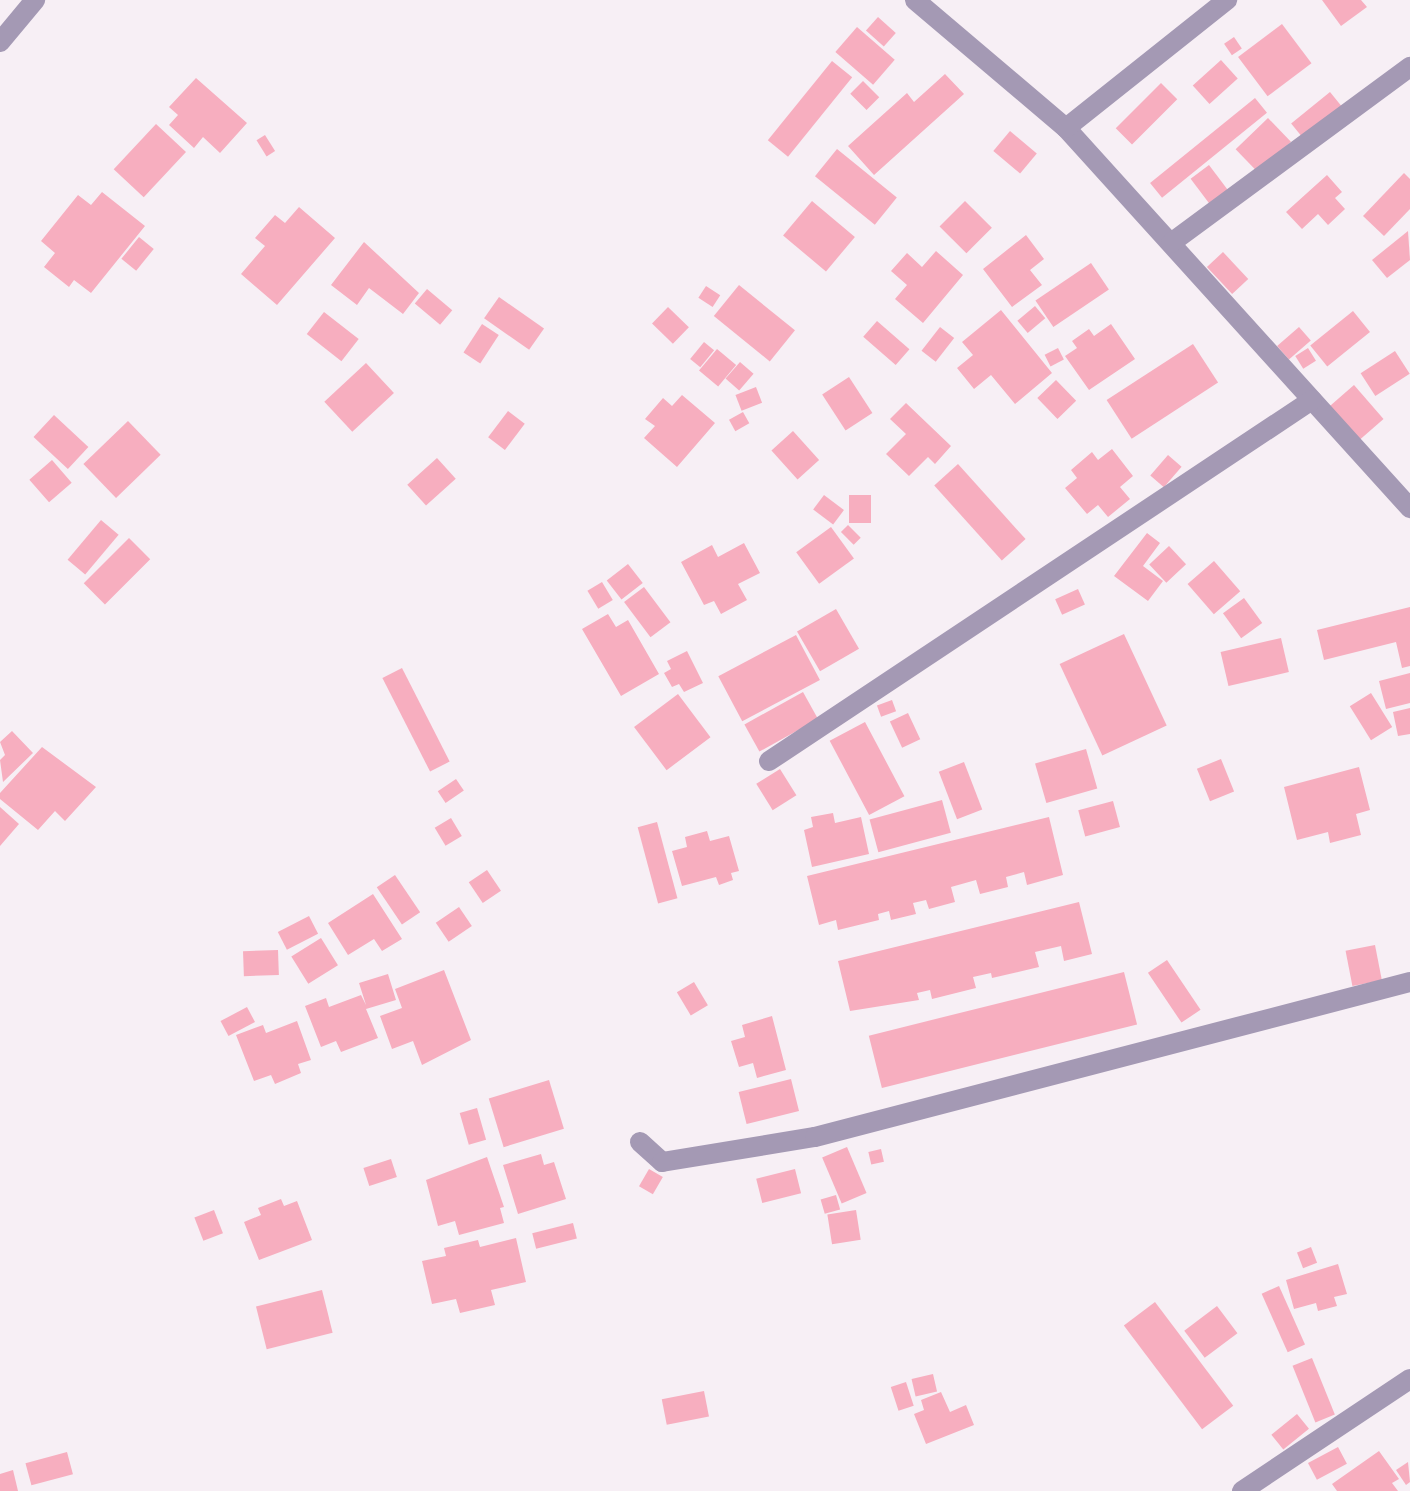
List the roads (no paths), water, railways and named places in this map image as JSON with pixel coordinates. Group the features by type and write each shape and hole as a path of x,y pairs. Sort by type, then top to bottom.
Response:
{"street":[{"path":"0,42 35,0"},
{"path":"915,0 1066,128 1410,508"},
{"path":"1066,128 1227,0"},
{"path":"1171,243 1410,67"},
{"path":"769,761 1312,400"},
{"path":"640,1142 662,1162 815,1137 1410,982"},
{"path":"1242,1491 1410,1379"}]}
